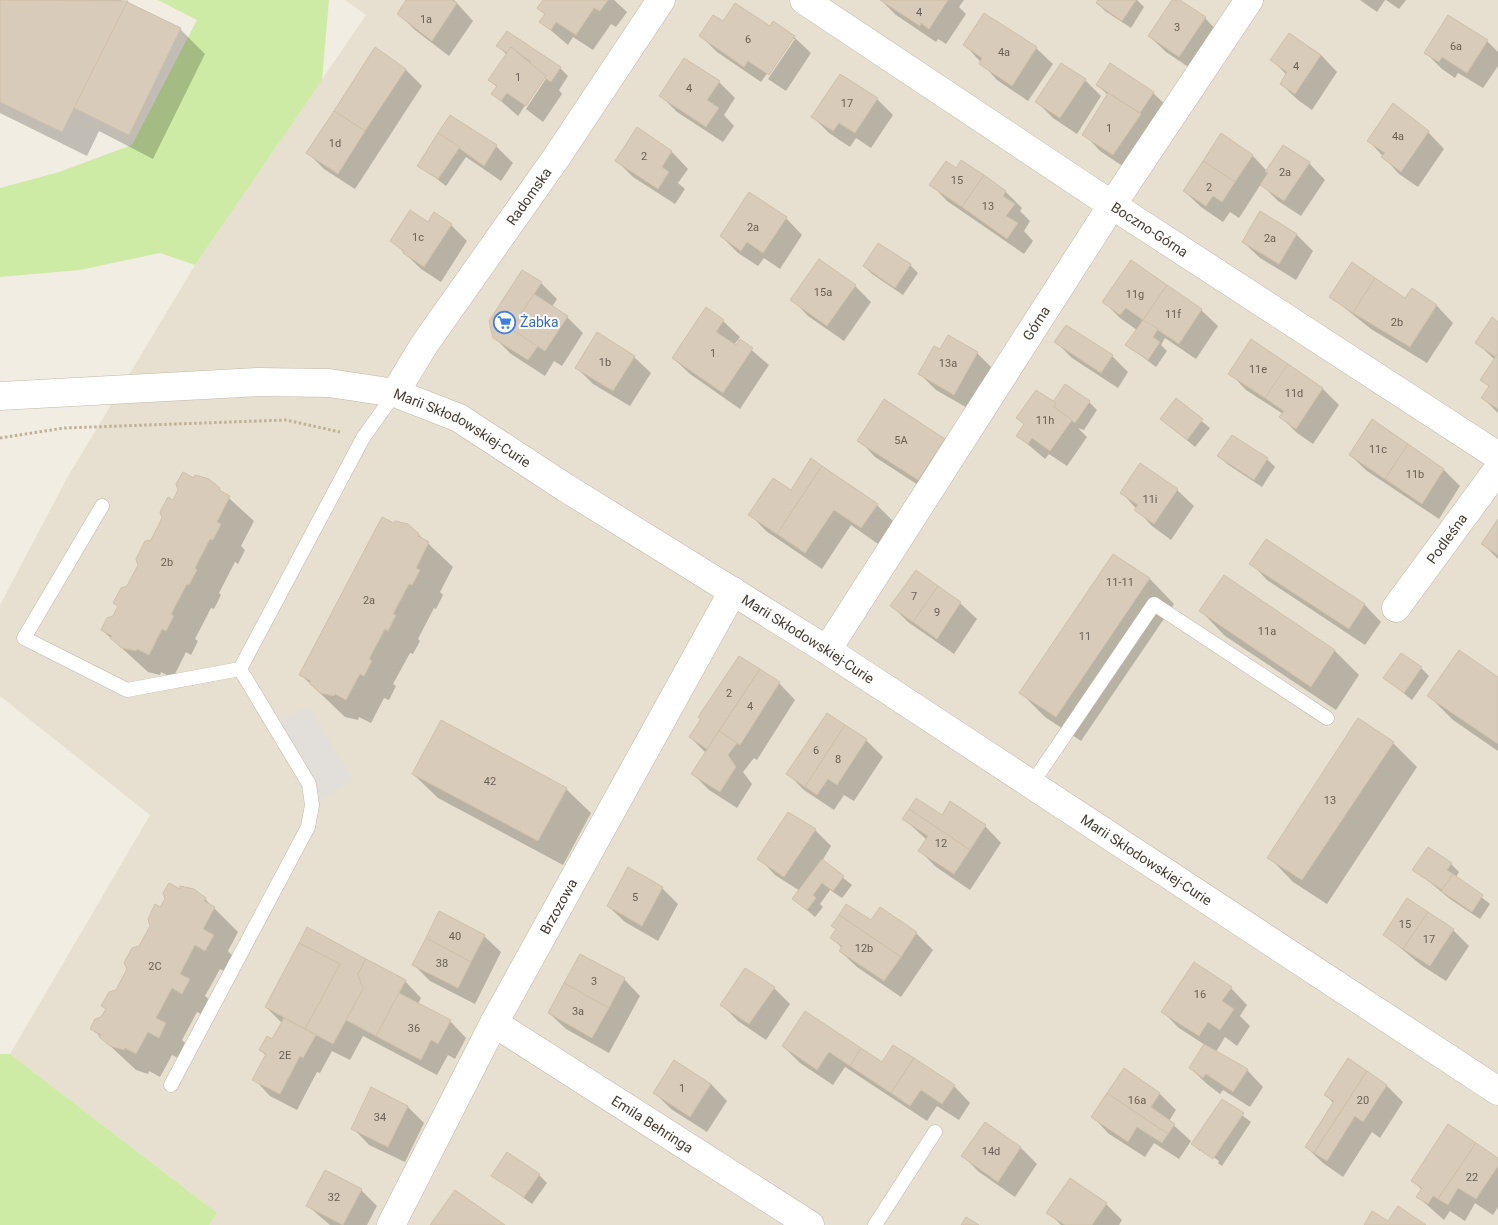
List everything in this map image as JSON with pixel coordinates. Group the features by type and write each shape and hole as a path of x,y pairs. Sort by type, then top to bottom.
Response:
{"street":[{"name":"Radomska","path":"395,393 424,345 556,158 661,0"},
{"name":"Boczno-Górna","path":"804,0 1112,205 1498,456"},
{"name":"Górna","path":"827,650 1112,205 1249,0"},
{"name":"Marii Skłodowskiej-Curie","path":"0,396 258,382 329,383 395,393 459,418 566,488 827,650 1498,1091"},
{"name":"Marii Skłodowskiej-Curie","path":"0,411 52,394"},
{"name":"Podleśna","path":"1396,608 1498,469"},
{"name":"Brzozowa","path":"391,1225 494,1022 733,591"},
{"name":"Emila Behringa","path":"494,1022 810,1225"}],"lane":[{"path":"240,669 363,438 395,393"},
{"path":"102,506 24,638 128,690 240,669"},
{"path":"1031,785 1154,604 1327,718"},
{"path":"171,1085 308,826 312,805 309,784 240,669"},
{"path":"875,1225 935,1132"}],"path":[{"path":"0,438 64,428 286,420 363,438"}],"shaded area":[{"path":"345,0 1498,0 1498,1225 209,1225 217,1213 10,1054 150,815 0,696 0,605 67,478 195,265 366,15"},
{"path":"308,706 353,780 312,805 275,725"}],"green space":[{"path":"158,0 329,0 322,80 195,265 160,253 80,270 0,277 0,188 59,172 132,145 197,20"},
{"path":"0,1054 10,1054 217,1213 209,1225 0,1225"}],"building":[{"path":"0,0 128,1 62,132 0,102"},
{"path":"406,0 452,0 457,3 432,41 397,14"},
{"path":"543,0 608,0 600,11 594,8 576,35 556,22 551,30 539,22 545,14 537,8"},
{"path":"880,0 948,0 929,29 921,23 920,26"},
{"path":"1098,0 1136,0 1122,21 1096,3"},
{"path":"1172,0 1180,0 1206,17 1179,57 1148,36"},
{"path":"127,2 181,28 129,135 74,108"},
{"path":"735,3 770,26 773,21 795,36 769,75 748,61 744,67 699,36 713,15 723,21"},
{"path":"984,13 1037,47 1012,86 979,64 982,58 963,45"},
{"path":"1448,15 1488,40 1467,73 1442,57 1439,62 1424,53"},
{"path":"507,31 561,67 551,82 529,64 531,62 511,47 507,53 496,46"},
{"path":"1289,33 1321,55 1295,94 1280,84 1287,72 1270,60"},
{"path":"375,47 406,69 365,131 334,111"},
{"path":"511,47 546,76 526,106 507,93 501,101 491,94 497,86 488,80"},
{"path":"684,58 720,81 707,100 719,108 706,127 659,96"},
{"path":"1061,63 1086,79 1060,118 1035,102"},
{"path":"1110,63 1154,92 1140,113 1096,85"},
{"path":"840,74 878,98 855,133 839,123 833,131 811,117"},
{"path":"1108,93 1141,114 1113,155 1082,135"},
{"path":"1393,103 1429,131 1401,172 1381,157 1385,153 1367,141"},
{"path":"334,111 365,131 338,174 306,153"},
{"path":"450,115 497,145 484,166 438,133"},
{"path":"637,127 672,151 662,167 669,172 658,189 615,161"},
{"path":"438,133 460,147 438,179 417,166"},
{"path":"1221,133 1253,155 1235,182 1203,161"},
{"path":"1283,145 1310,162 1284,201 1260,185 1268,173 1265,172"},
{"path":"961,160 984,175 962,207 929,185 946,161 956,168"},
{"path":"1203,161 1235,182 1222,202 1213,196 1206,206 1183,191"},
{"path":"984,175 1006,191 1003,196 1015,204 1006,216 1018,223 1007,239 962,207"},
{"path":"749,192 787,217 763,253 747,242 741,251 720,236"},
{"path":"410,210 428,222 434,212 452,224 424,267 403,253 404,251 390,241"},
{"path":"1260,211 1297,234 1279,264 1242,242"},
{"path":"878,243 911,264 895,288 863,266"},
{"path":"819,259 856,285 827,326 790,300"},
{"path":"1131,260 1167,285 1143,320 1126,308 1120,315 1102,302"},
{"path":"1352,262 1375,278 1353,313 1329,297"},
{"path":"522,270 542,282 511,329 538,346 528,360 493,338 489,321"},
{"path":"1375,278 1405,298 1412,288 1437,305 1410,347 1353,313"},
{"path":"1167,285 1202,309 1179,344 1143,320"},
{"path":"534,294 568,316 545,351 511,329"},
{"path":"706,307 724,320 716,332 736,345 740,339 753,348 723,393 672,358"},
{"path":"1492,317 1498,322 1498,353 1496,357 1475,343"},
{"path":"1143,320 1158,329 1153,337 1160,342 1148,360 1125,345"},
{"path":"1066,325 1113,355 1101,373 1054,342"},
{"path":"597,332 635,356 613,391 575,368"},
{"path":"948,335 978,352 954,395 918,374 934,346 940,349"},
{"path":"1251,339 1288,364 1265,398 1228,374"},
{"path":"1498,353 1498,409 1481,398 1489,386 1480,380"},
{"path":"1288,364 1323,388 1296,429 1279,417 1284,411 1265,398"},
{"path":"1065,384 1090,401 1075,423 1054,407 1056,403 1053,402"},
{"path":"1036,390 1056,403 1054,407 1072,420 1050,451 1032,438 1028,444 1016,436 1024,424 1016,418"},
{"path":"1176,398 1203,419 1187,440 1160,419"},
{"path":"884,399 945,439 918,480 857,441"},
{"path":"1372,419 1408,444 1385,479 1349,455"},
{"path":"1232,435 1268,458 1254,480 1217,456"},
{"path":"1408,444 1444,469 1422,504 1385,479"},
{"path":"811,458 822,466 777,534 748,515 773,478 791,490"},
{"path":"1140,463 1178,489 1154,524 1134,510 1138,505 1120,493"},
{"path":"822,466 878,504 861,528 834,510 805,553 777,534"},
{"path":"183,472 194,478 195,475 209,479 220,488 219,490 230,496 217,522 221,524 213,540 210,539 195,568 197,570 171,614 174,616 166,631 162,629 149,655 137,649 136,651 122,648 110,638 112,636 101,630 107,618 113,616 118,606 113,603 121,588 127,586 138,565 136,559 145,541 151,540 162,518 160,512 168,497 173,500 178,490 176,484"},
{"path":"382,517 394,523 395,521 408,524 419,534 418,536 429,542 416,568 420,570 412,585 409,584 393,614 396,615 388,631 385,629 369,659 372,661 364,676 360,674 346,700 335,694 334,696 320,693 309,683 311,681 299,675"},
{"path":"1498,519 1498,555 1481,544"},
{"path":"1266,539 1365,604 1349,629 1249,564"},
{"path":"1113,554 1150,578 1056,717 1019,693"},
{"path":"916,570 938,586 913,622 890,606"},
{"path":"1224,575 1335,650 1311,687 1199,611"},
{"path":"938,586 961,602 937,639 913,622"},
{"path":"1459,650 1498,677 1498,744 1427,696"},
{"path":"1401,653 1422,667 1404,693 1383,678"},
{"path":"739,656 760,669 707,749 689,737 701,719 698,717"},
{"path":"760,669 780,682 740,745 719,731"},
{"path":"827,713 845,725 805,787 786,774"},
{"path":"1358,718 1394,742 1302,880 1267,858"},
{"path":"441,720 567,788 538,841 412,774"},
{"path":"845,725 867,739 837,785 828,779 817,795 805,787"},
{"path":"719,731 737,743 728,755 736,767 720,792 691,774"},
{"path":"916,798 942,815 950,801 986,825 970,850 909,809"},
{"path":"909,809 970,850 954,874 918,851 928,836 902,819"},
{"path":"788,812 816,829 784,877 757,859"},
{"path":"1428,847 1452,863 1447,870 1453,874 1442,890 1412,870"},
{"path":"822,859 844,876 833,891 822,883 813,895 816,898 807,910 792,899"},
{"path":"628,867 663,887 642,926 607,906"},
{"path":"1453,874 1483,895 1472,912 1441,891"},
{"path":"169,883 180,889 180,886 194,889 206,898 204,901 215,907 203,929 214,935 205,951 195,945 180,974 190,979 182,994 172,988 156,1018 166,1023 159,1038 148,1032 136,1054 125,1048 124,1050 110,1046 99,1037 101,1035 90,1029 95,1019 101,1017 106,1009 101,1006 109,992 116,990 127,969 124,963 132,948 139,946 150,926 148,919 155,904 160,907 165,899 163,893"},
{"path":"1407,898 1428,912 1403,949 1383,935"},
{"path":"846,904 871,920 880,907 917,932 901,957 839,915"},
{"path":"439,911 485,935 471,962 426,938"},
{"path":"1428,912 1454,929 1430,966 1403,949"},
{"path":"839,915 901,957 884,981 839,951 842,946 830,938 836,929 831,926"},
{"path":"307,927 366,959 358,974 363,989 333,1044 305,1029 340,964 299,943"},
{"path":"426,938 471,962 458,988 412,965"},
{"path":"299,943 340,964 305,1029 265,1007"},
{"path":"580,954 625,978 609,1008 564,983"},
{"path":"366,959 406,980 376,1036 346,1020 363,989 358,974"},
{"path":"1194,962 1232,987 1222,1001 1234,1009 1220,1030 1208,1022 1199,1036 1161,1012"},
{"path":"745,968 775,987 749,1024 720,1005"},
{"path":"564,983 609,1008 592,1038 548,1013"},
{"path":"399,993 451,1020 438,1044 431,1040 421,1060 376,1036"},
{"path":"805,1011 861,1048 850,1066 829,1052 817,1070 782,1046"},
{"path":"284,1018 316,1035 303,1058 300,1056 280,1094 252,1080 266,1054 259,1050 267,1036 272,1039"},
{"path":"1204,1044 1248,1069 1233,1092 1206,1074 1203,1078 1189,1068"},
{"path":"893,1045 914,1058 891,1093 850,1066 861,1048 882,1062"},
{"path":"914,1058 955,1085 942,1104 921,1090 910,1106 891,1093"},
{"path":"1348,1058 1367,1071 1314,1153 1305,1147 1334,1101 1324,1095"},
{"path":"674,1060 711,1084 690,1117 653,1093"},
{"path":"1124,1068 1160,1093 1151,1107 1175,1124 1168,1134 1107,1093"},
{"path":"1367,1071 1387,1085 1363,1122 1355,1116 1327,1161 1314,1153"},
{"path":"371,1087 408,1106 388,1147 351,1129"},
{"path":"1107,1093 1168,1134 1162,1143 1137,1127 1128,1142 1091,1117"},
{"path":"1222,1099 1244,1113 1213,1159 1191,1144"},
{"path":"985,1122 1021,1147 998,1182 961,1156"},
{"path":"1448,1124 1476,1143 1438,1199 1433,1196 1428,1204 1416,1197 1422,1188 1411,1181"},
{"path":"1476,1143 1498,1158 1498,1166 1476,1199 1458,1188 1448,1205 1438,1199"},
{"path":"507,1152 540,1174 524,1197 491,1176"},
{"path":"325,1170 362,1189 343,1225 306,1206"},
{"path":"1070,1178 1107,1203 1092,1225 1065,1225 1046,1213"},
{"path":"455,1190 505,1225 430,1225"},
{"path":"1398,1206 1426,1225 1364,1225 1372,1211 1388,1221"},
{"path":"966,1217 979,1225 961,1225"}],"place":[{"name":"Żabka","path":"504,322"}]}
